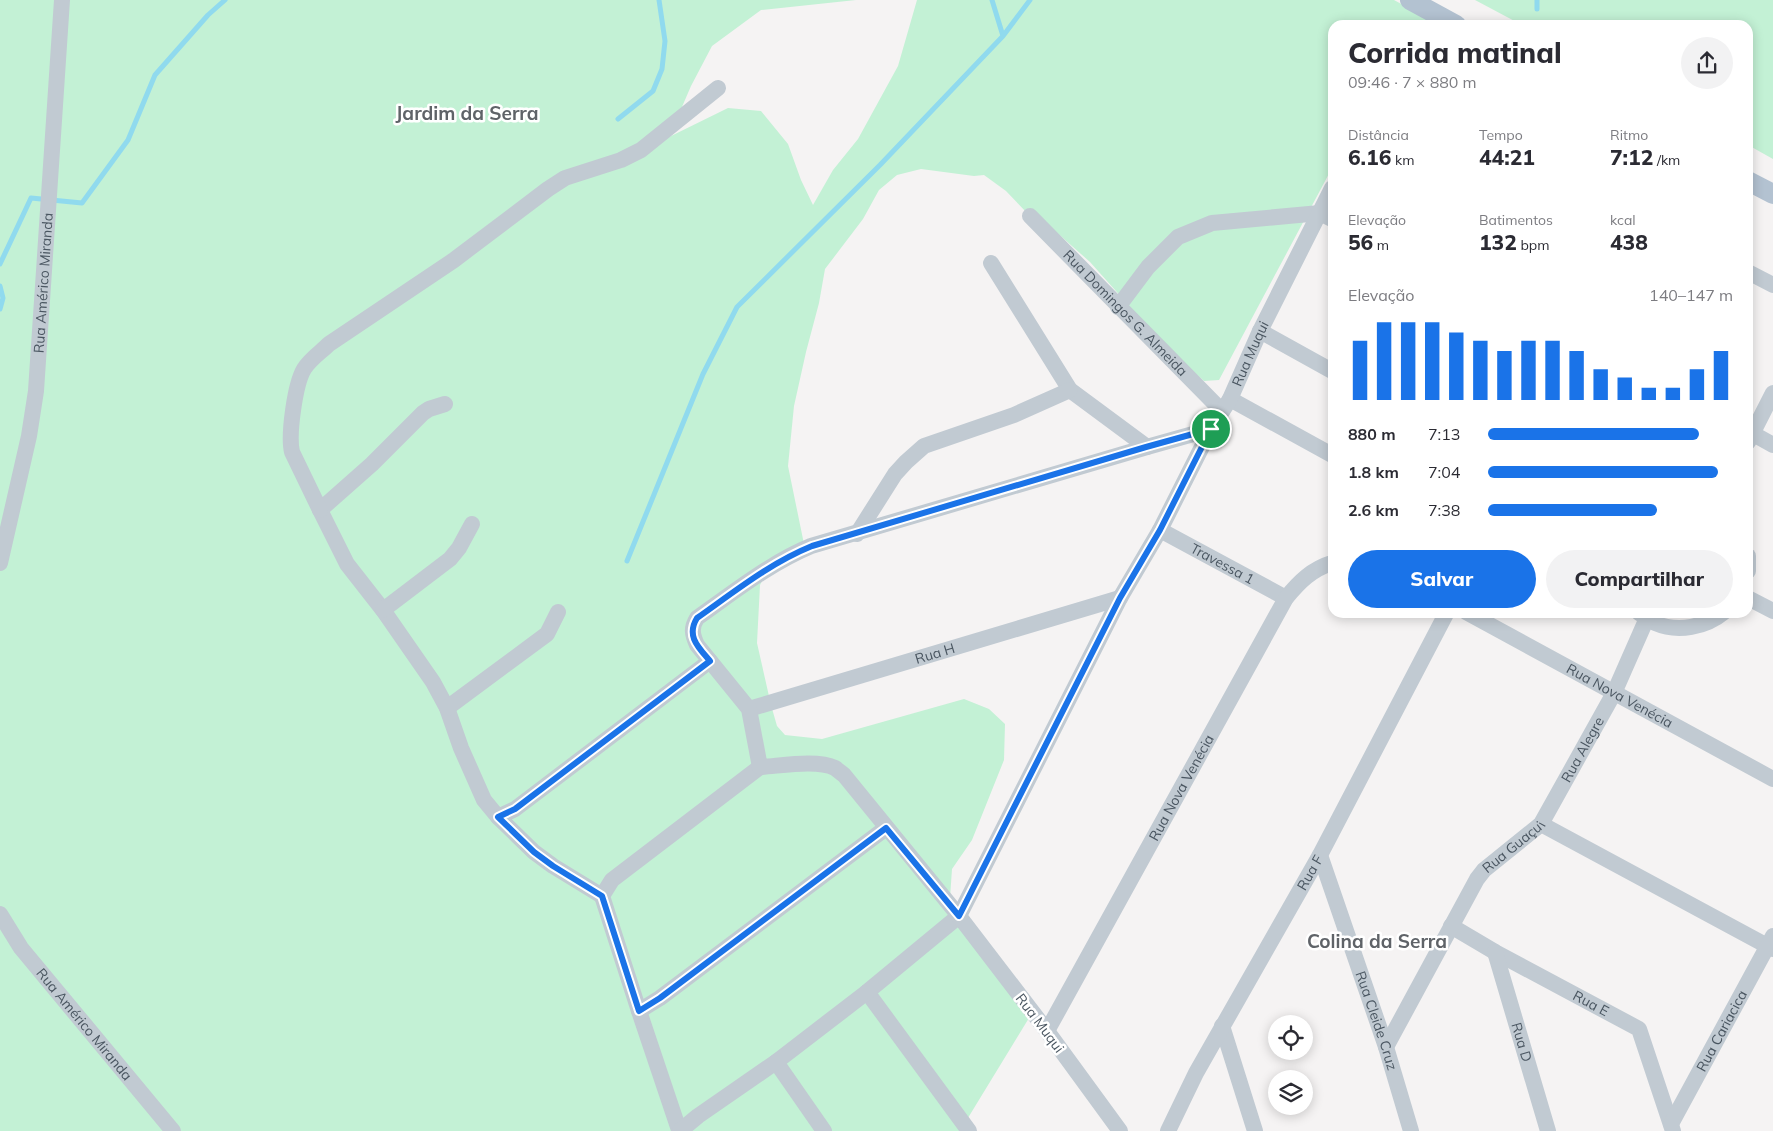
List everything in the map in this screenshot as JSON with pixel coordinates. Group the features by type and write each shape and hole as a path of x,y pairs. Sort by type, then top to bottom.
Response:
{"main road":[{"path":"1410,0 1447,20"},
{"path":"1753,184 1773,194"}],"street":[{"name":"Rua Américo Miranda","path":"0,563 29,436 36,391 62,0"},
{"path":"718,88 632,156 565,178 454,260 329,344 304,369 300,380 291,428 290,444 292,452 347,564 383,610 433,682 447,708 461,748 484,800 498,817 534,852 602,896 679,1131 776,1062 867,992 959,916"},
{"name":"Rua Domingos G. Almeida","path":"1030,216 1118,307 1226,405 1328,453"},
{"path":"1118,307 1148,267 1178,237 1212,223 1326,216"},
{"name":"Rua Muqui","path":"959,916 1120,598 1160,530 1211,429 1226,405 1260,331 1326,216"},
{"path":"991,263 1070,390 1146,447"},
{"path":"1753,275 1773,285"},
{"path":"1260,331 1328,369"},
{"path":"857,534 895,474 924,446 1014,414 1070,390"},
{"path":"1753,428 1773,393"},
{"path":"320,510 372,464 423,413 445,404"},
{"path":"602,896 612,880 760,767 749,709 697,646 692,633 693,625 697,618 772,566 794,553 812,546 1211,429"},
{"path":"1753,437 1773,445"},
{"path":"383,610 450,559 459,548 472,524"},
{"name":"Travessa 1","path":"1160,530 1286,598"},
{"name":"Rua Nova Venécia","path":"1047,1031 1286,598 1309,574 1328,564"},
{"name":"Rua H","path":"749,709 1120,598"},
{"path":"1753,601 1773,611"},
{"path":"447,708 547,634 558,612"},
{"name":"Rua F","path":"1168,1131 1222,1026 1320,855 1444,618"},
{"name":"Rua Nova Venécia","path":"1477,618 1773,779"},
{"name":"Rua Alegre","path":"1541,824 1614,692 1642,618"},
{"path":"1648,618 1655,623 1670,628 1694,627 1717,618"},
{"path":"498,817 515,809 710,661"},
{"name":"Rua Muqui","path":"760,767 825,765 835,768 844,775 959,916 1047,1031 1120,1131"},
{"name":"Rua Guaçui","path":"1386,1047 1471,888 1484,870 1541,824 1771,944"},
{"path":"639,1011 660,998 886,828"},
{"name":"Rua Cleide Cruz","path":"1320,855 1386,1047 1411,1131"},
{"name":"Rua Américo Miranda","path":"0,914 21,948 173,1131"},
{"name":"Rua E","path":"1450,926 1639,1029 1672,1128"},
{"name":"Rua Cariacica","path":"1672,1128 1771,944"},
{"name":"Rua D","path":"1495,952 1548,1131"},
{"path":"867,992 969,1131"},
{"path":"1222,1026 1255,1131"},
{"path":"776,1062 824,1131"}],"green space":[{"path":"0,0 856,0 761,10 712,46 691,86 669,137 728,108 761,111 788,144 801,180 813,205 833,170 858,139 898,66 917,0 1394,0 1431,20 1328,20 1328,176 1219,380 1204,381 1166,347 1090,262 1046,223 1027,213 1006,191 984,175 974,176 921,169 897,175 879,190 863,219 825,269 819,303 794,406 788,466 804,544 772,562 760,585 757,643 777,726 785,735 822,739 964,699 989,709 1005,724 1004,760 972,840 952,869 950,898 1029,1018 960,1131 0,1131"},
{"path":"1475,0 1773,0 1773,159 1753,148 1753,20 1513,20"}],"waterway":[{"path":"0,264 31,198 82,203 128,140 155,75 208,15 225,0"},
{"path":"618,119 653,91 662,69 665,41 659,0"},
{"path":"992,0 1003,36"},
{"path":"627,561 703,374 737,307 880,165 1003,36 1030,0"},
{"path":"1537,0 1537,9"},
{"path":"0,286 3,298 0,309"}],"district":[{"name":"Jardim da Serra","path":"467,113"},
{"name":"Colina da Serra","path":"1377,941"}],"route":[{"path":"1211,429 1160,530 1120,598 959,916 886,828 660,998 639,1011 602,896 534,852 498,817 515,809 710,661 697,646 692,633 693,625 697,618 794,553 812,546 1211,429"}]}
